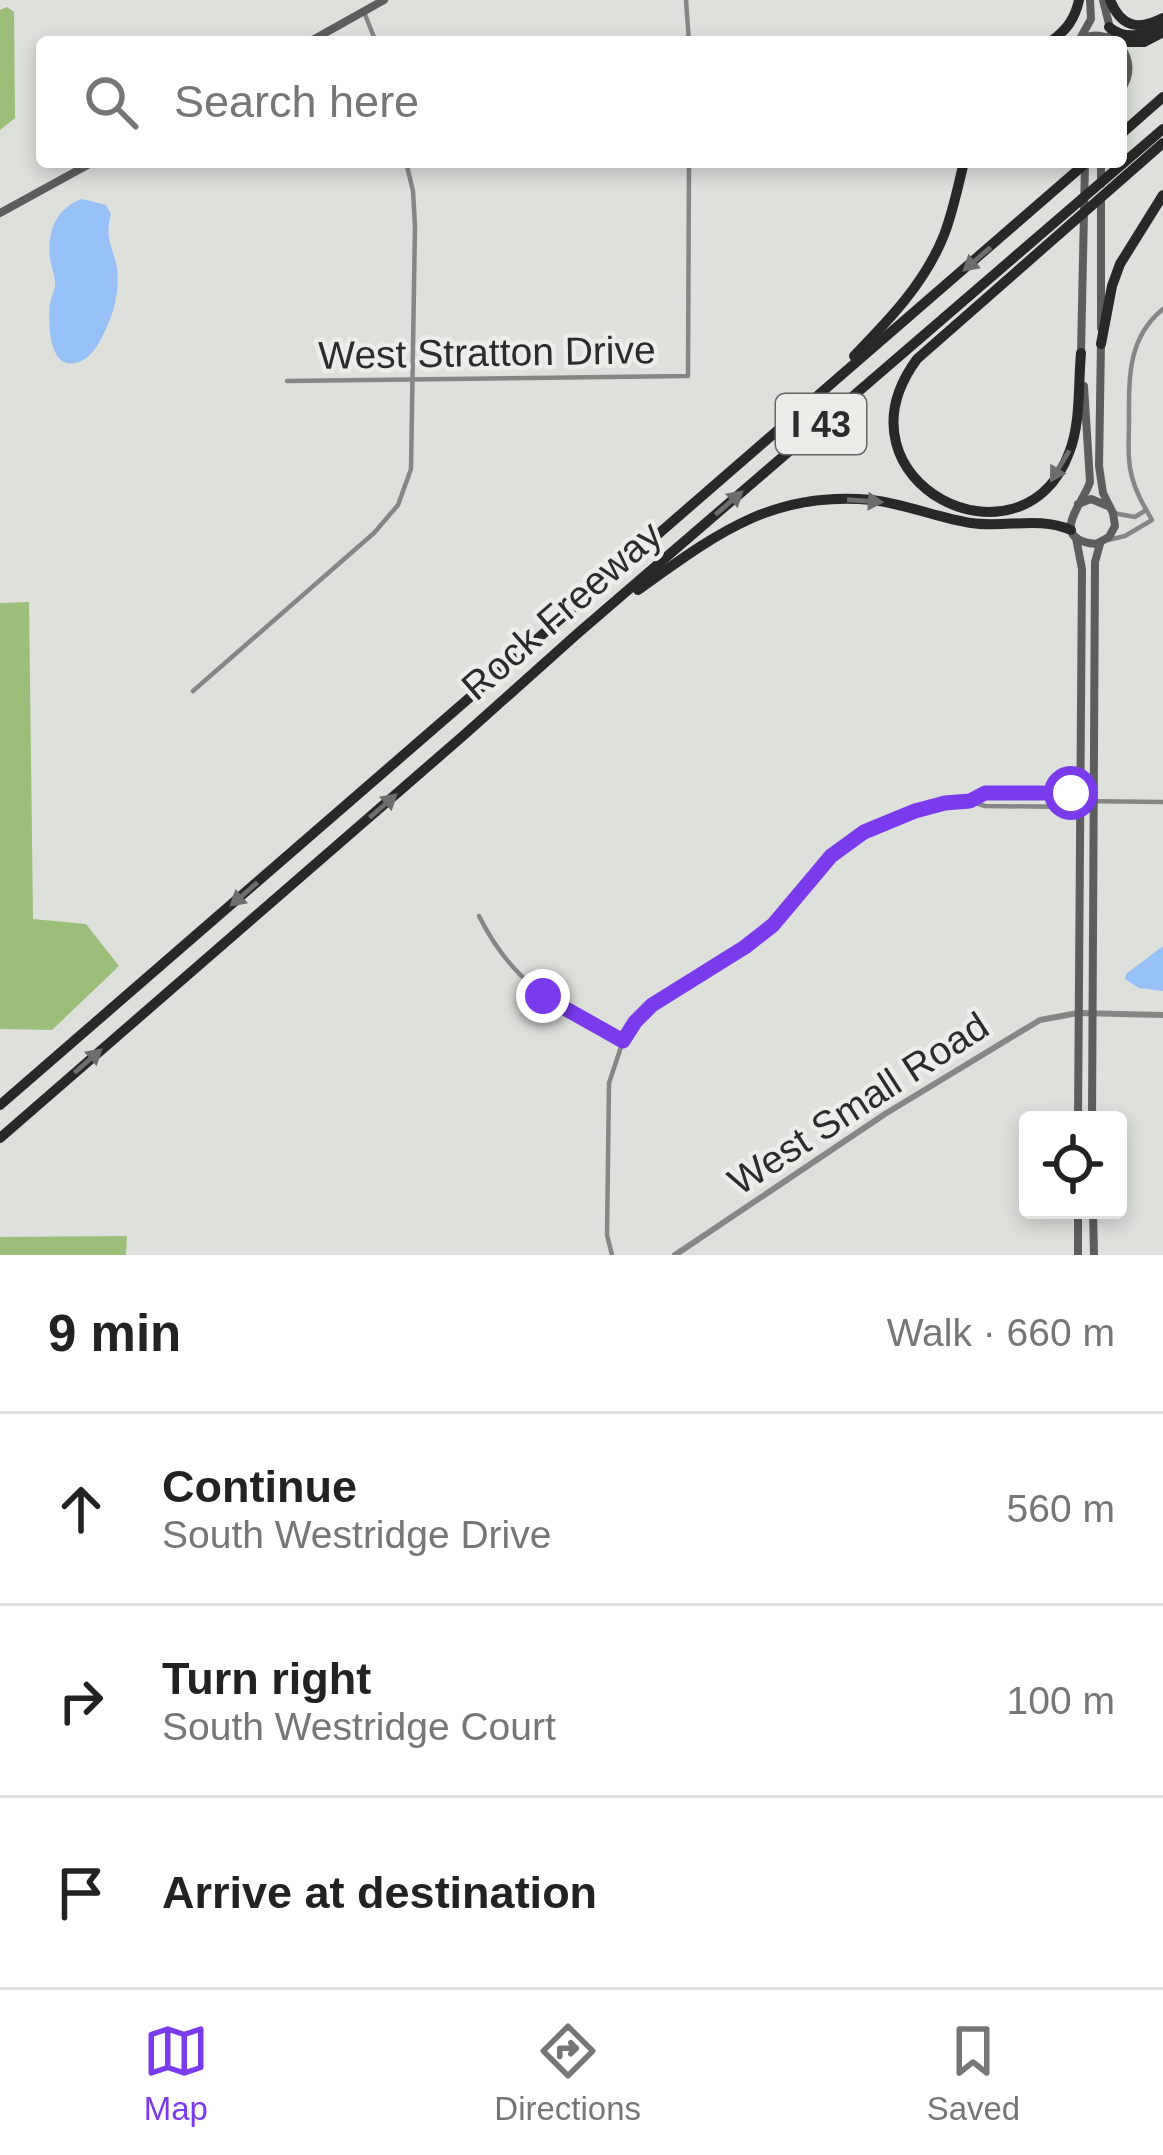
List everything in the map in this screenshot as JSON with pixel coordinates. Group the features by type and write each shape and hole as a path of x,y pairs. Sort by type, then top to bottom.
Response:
{"highway":[{"path":"1059,36 1073,19 1078,0"},
{"path":"1107,0 1130,26 1163,25"},
{"path":"1127,41 1144,42 1163,25"},
{"path":"1118,36 1146,34 1163,25"},
{"path":"1127,129 1163,97"},
{"name":"Rock Freeway","path":"1127,159 1163,129"},
{"path":"1081,353 1071,450 1047,488 1008,510 964,511 926,492 912,477 895,440 893,418 905,375 917,359 1163,142"},
{"path":"797,415 910,295 944,235 962,168"},
{"name":"Rock Freeway","path":"0,1106 1079,168"},
{"name":"Rock Freeway","path":"0,1138 1117,168"},
{"path":"1101,344 1120,264 1163,195"},
{"path":"577,634 736,523 804,502 872,500 980,525 1049,522 1074,533"}],"main road":[{"path":"320,36 384,0"},
{"path":"1080,36 1091,19 1090,0"},
{"path":"1107,0 1116,36"},
{"path":"0,213 82,168"},
{"path":"1078,1111 1082,569 1071,516 1088,490 1090,473 1081,353 1086,168"},
{"path":"1092,1111 1095,562 1114,526 1099,466 1101,168"},
{"path":"1078,504 1091,499 1104,502 1111,510"},
{"path":"1074,533 1090,544 1102,542"},
{"path":"1078,1219 1078,1255"},
{"path":"1093,1219 1094,1255"}],"street":[{"path":"686,0 689,36"},
{"path":"364,12 374,36"},
{"path":"193,691 374,533 403,494 411,469 413,380 415,207 407,168"},
{"name":"West Stratton Drive","path":"287,381 688,376 689,168"},
{"path":"1102,542 1125,536 1152,520 1130,469 1129,378 1136,343 1163,309"},
{"path":"1111,510 1135,517 1146,510"},
{"path":"970,801 985,793 1071,793 1080,801"},
{"path":"612,1255 607,1235 608,1098 623,1041 652,1005 773,925 831,856 853,838 945,803 1071,807 1080,801 1163,802"},
{"path":"478,916 506,962 533,988 623,1041"},
{"name":"West Small Road","path":"675,1255 873,1121 1036,1022 1078,1013 1163,1015"}],"green space":[{"path":"7,7 14,12 15,118 0,130 0,10"},
{"path":"29,602 33,919 86,924 119,966 52,1030 0,1029 0,603"},
{"path":"127,1236 126,1255 0,1255 0,1237"}],"water":[{"path":"82,199 106,205 111,214 109,236 117,287 97,347 83,360 66,363 55,351 50,331 55,283 50,239 60,215"},
{"path":"1163,946 1163,991 1139,988 1125,979 1126,974"}],"route":[{"path":"543,996 623,1041 652,1005 773,925 831,856 864,832 915,811 970,801 985,793 1071,793"}]}
